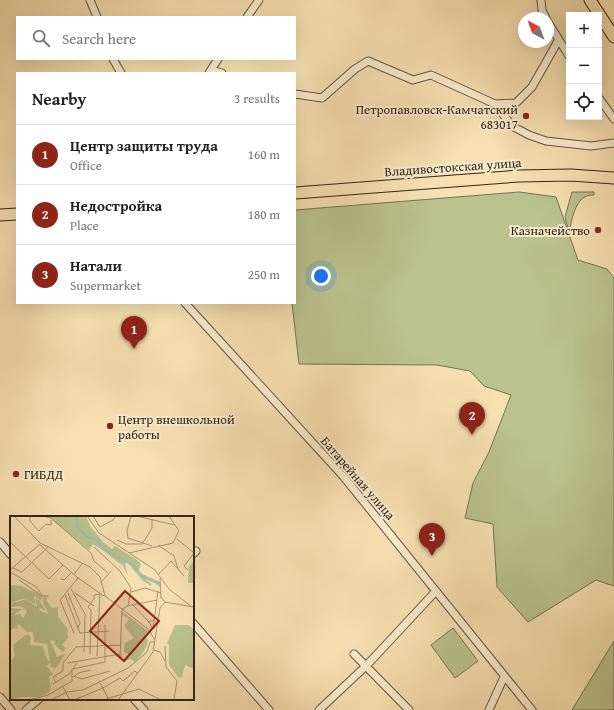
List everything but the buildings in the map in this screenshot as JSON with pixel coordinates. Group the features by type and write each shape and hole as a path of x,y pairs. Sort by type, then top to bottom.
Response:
{"main road":[{"path":"590,0 614,37"},
{"name":"Владивостокская улица","path":"296,193 519,176 571,175 614,178"},
{"path":"0,215 16,214"}],"street":[{"path":"90,0 97,16"},
{"path":"248,16 259,0"},
{"path":"541,0 543,12"},
{"path":"554,33 566,52"},
{"path":"296,94 322,98 355,69 368,61 413,80 431,75 495,104 516,103 532,87 558,41"},
{"path":"114,60 120,72"},
{"path":"210,72 217,60"},
{"path":"602,102 614,119"},
{"path":"495,104 512,126 529,135 546,141 591,146 614,143"},
{"name":"Батарейная улица","path":"186,304 343,476 532,710"},
{"path":"0,542 10,554"},
{"path":"319,710 367,665 436,591"},
{"path":"194,624 269,710"},
{"path":"354,654 367,665 409,710"},
{"path":"489,710 504,677"},
{"path":"0,697 11,710"},
{"path":"26,710 38,700"},
{"path":"135,700 144,710"}],"green space":[{"path":"519,192 556,197 578,260 607,269 614,278 614,586 596,580 528,622 497,587 493,524 465,518 473,483 489,452 511,395 484,386 470,371 437,365 299,364 292,304 296,304 296,210"},
{"path":"572,192 594,192 594,195 583,198 579,203 569,231 565,217"},
{"path":"453,628 478,661 455,678 431,645"},
{"path":"614,641 614,710 572,710"}],"place":[{"name":"Петропавловск-Камчатский 683017","path":"526,116"},
{"name":"Казначейство","path":"598,230"},
{"name":"Центр защиты труда","path":"134,349"},
{"name":"Центр внешкольной работы","path":"110,426"},
{"name":"Недостройка","path":"472,435"},
{"name":"ГИБДД","path":"16,474"},
{"name":"Натали","path":"432,556"}]}
